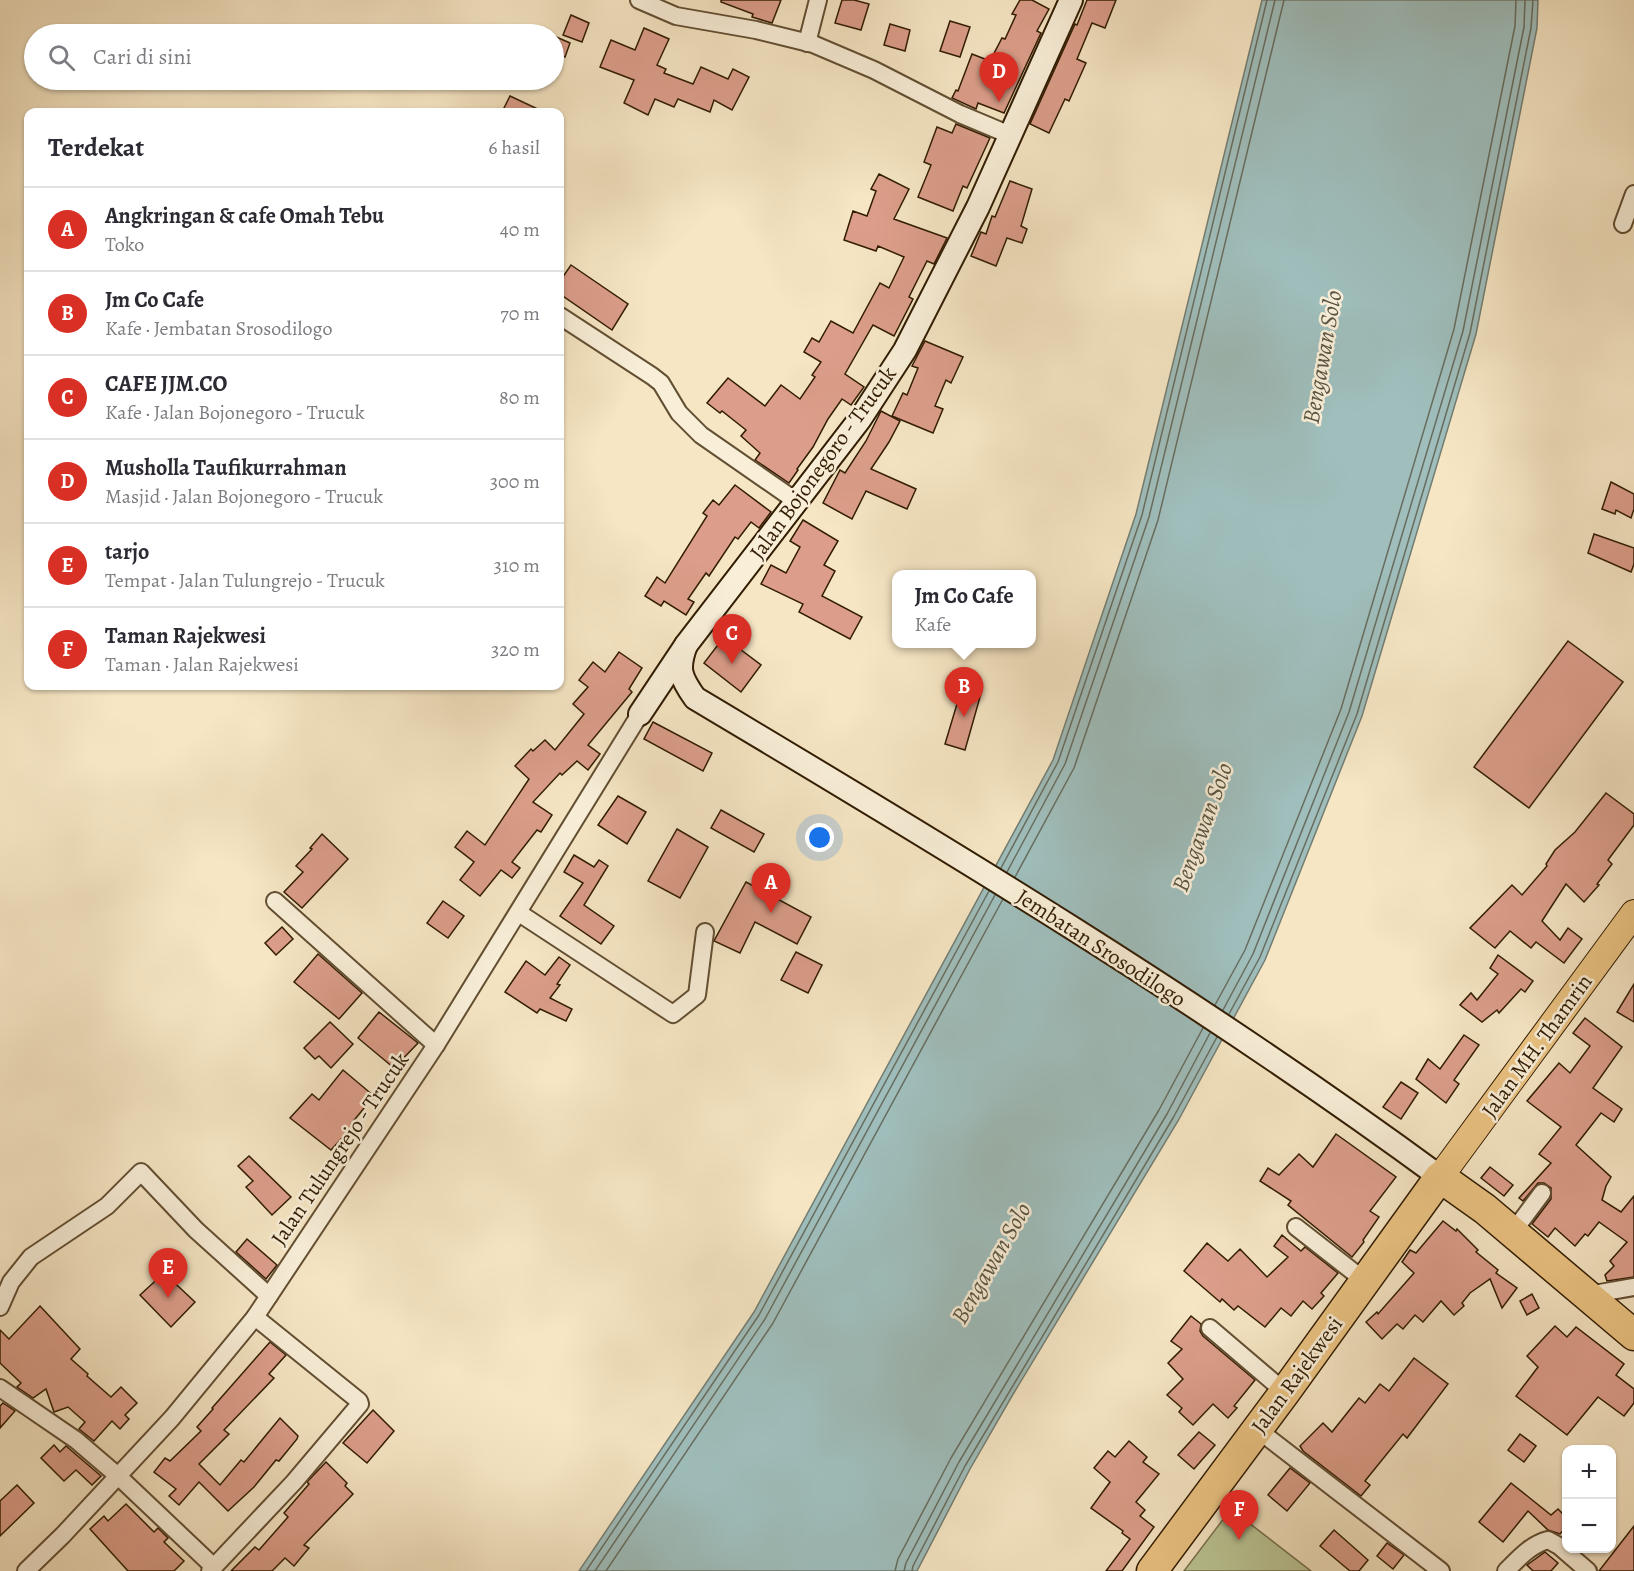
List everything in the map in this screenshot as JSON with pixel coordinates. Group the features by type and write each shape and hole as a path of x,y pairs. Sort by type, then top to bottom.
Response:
{"highway":[{"path":"1440,1177 1485,1209 1634,1335"},
{"name":"Jalan Rajekwesi","path":"1152,1571 1440,1177"}],"main road":[{"name":"Jalan MH. Thamrin","path":"1440,1177 1634,913"}],"street":[{"path":"639,0 676,16 756,30 807,43 874,70 960,114 1010,135"},
{"path":"807,43 818,0"},
{"name":"Jalan Bojonegoro - Trucuk","path":"640,714 686,645 860,419 905,350 978,207 1071,0"},
{"path":"1623,224 1634,194"},
{"path":"564,319 661,383 679,414 701,435 796,501"},
{"path":"686,645 680,668 685,683 695,698"},
{"path":"640,714 665,698 675,696 695,698"},
{"name":"Jembatan Srosodilogo","path":"695,698 939,843 1264,1052 1440,1177"},
{"name":"Jalan Tulungrejo - Trucuk","path":"26,1571 63,1535 172,1418 255,1317 436,1046 640,714"},
{"path":"275,901 436,1046"},
{"path":"519,913 673,1014 697,995 705,932"},
{"path":"0,1307 11,1282 31,1257 106,1206 141,1172 196,1230 269,1296"},
{"path":"1513,1232 1542,1193"},
{"path":"1296,1227 1365,1281"},
{"path":"1588,1295 1634,1287"},
{"path":"0,1388 60,1428 118,1476 212,1569 294,1482 360,1404 323,1371 255,1317"},
{"path":"1210,1328 1285,1392"},
{"path":"1257,1429 1441,1571"},
{"path":"1506,1571 1529,1549 1548,1540 1559,1546 1588,1571"}],"green space":[{"path":"1231,1509 1311,1571 1184,1571"}],"water":[{"name":"Bengawan Solo","path":"1262,0 1538,0 1537,28 1476,334 1362,716 1265,960 1178,1121 970,1469 917,1571 579,1571 754,1312 1053,760 1136,514"}],"building":[{"path":"721,0 781,0 772,23 752,17 753,14 721,2"},
{"path":"842,0 869,4 861,30 835,23"},
{"path":"1020,0 1032,0 1049,9 1037,31 1041,33 1004,113 978,103 976,109 952,98 956,90 958,91 972,54 990,61 1002,38 1005,39 1016,15 1012,14"},
{"path":"1087,0 1116,0 1105,28 1092,23 1077,59 1086,63 1069,101 1065,99 1049,133 1030,124"},
{"path":"571,15 589,23 582,42 564,35"},
{"path":"950,21 970,27 960,57 940,51"},
{"path":"890,24 910,30 905,51 884,45"},
{"path":"644,28 669,39 657,65 666,69 664,73 693,84 701,67 728,79 733,69 749,77 732,110 714,100 710,112 678,99 674,107 655,99 648,115 624,103 634,80 600,67 611,40 635,50"},
{"path":"564,40 570,43 564,57"},
{"path":"510,96 536,108 504,108"},
{"path":"956,124 990,138 967,188 963,186 953,211 918,197 931,165 924,162 937,127 952,133"},
{"path":"879,174 909,189 894,219 947,238 934,264 927,261 909,297 913,299 894,336 873,325 845,374 864,387 851,405 842,399 789,483 755,460 760,453 741,436 746,430 722,411 720,413 707,403 728,378 765,406 781,385 800,399 815,377 812,375 821,362 804,352 812,338 819,342 831,321 853,333 880,283 889,288 904,257 878,246 876,251 844,240 853,211 867,216 876,191 871,189"},
{"path":"1010,181 1032,189 1021,226 1027,229 1022,243 1007,238 996,266 971,256 981,232 986,234 992,216 995,217"},
{"path":"571,265 628,304 612,330 564,297 564,275"},
{"path":"925,341 963,357 951,383 946,380 935,406 943,409 933,433 892,416 903,393 907,395 918,368 912,366"},
{"path":"881,411 900,421 871,469 916,489 907,509 866,491 852,519 823,503 840,470 845,473 866,441"},
{"path":"1611,482 1634,494 1634,509 1631,518 1616,510 1615,514 1602,509"},
{"path":"735,485 771,512 759,528 751,522 738,539 735,537 709,576 706,573 688,599 694,602 686,615 664,601 661,606 645,596 657,577 665,583 707,516 703,513 713,500 719,505"},
{"path":"803,520 838,541 824,565 835,571 822,596 862,617 850,639 799,612 803,604 761,584 771,565 786,573 800,547 790,541"},
{"path":"1594,534 1634,548 1634,564 1631,572 1588,553"},
{"path":"724,637 761,665 741,692 704,663"},
{"path":"1568,641 1623,682 1529,808 1474,767"},
{"path":"619,652 642,668 629,689 632,692 588,745 600,754 588,770 577,761 562,775 560,773 533,802 552,815 541,832 537,830 512,862 520,868 512,878 501,870 480,896 460,880 474,862 455,847 467,831 485,845 529,779 515,766 531,749 533,751 545,740 555,750 584,714 573,704 588,687 579,680 593,662 605,672"},
{"path":"963,684 982,690 965,750 945,744"},
{"path":"653,722 712,753 703,771 644,739"},
{"path":"1606,793 1634,814 1634,825 1608,860 1612,864 1597,884 1599,885 1584,902 1566,884 1542,921 1560,940 1568,928 1582,939 1564,963 1536,942 1531,948 1510,931 1495,948 1470,928 1512,885 1522,895 1547,866 1555,850 1575,832"},
{"path":"618,796 646,812 627,844 598,825"},
{"path":"721,810 764,834 754,852 711,828"},
{"path":"677,829 708,847 680,898 648,881"},
{"path":"322,834 348,859 302,908 284,892 303,872 296,866"},
{"path":"574,855 594,867 599,860 608,866 584,905 614,926 601,944 560,916 583,883 564,872"},
{"path":"746,882 811,917 797,944 755,922 740,953 714,941"},
{"path":"443,901 464,916 448,938 427,923"},
{"path":"282,927 293,939 276,955 265,943"},
{"path":"796,952 822,965 808,993 781,980"},
{"path":"318,954 362,993 339,1019 294,982"},
{"path":"1498,955 1533,981 1525,992 1521,989 1499,1013 1497,1010 1482,1022 1460,1005 1471,993 1477,1000 1498,974 1490,968"},
{"path":"559,957 570,965 557,984 560,985 550,998 572,1009 566,1021 540,1009 537,1013 505,992 526,961 545,975"},
{"path":"1634,984 1634,1022 1617,1012"},
{"path":"379,1012 418,1043 394,1068 358,1038"},
{"path":"1585,1018 1622,1047 1593,1088 1622,1109 1614,1122 1601,1113 1576,1145 1611,1177 1602,1200 1621,1212 1634,1196 1634,1277 1607,1281 1605,1275 1614,1266 1610,1261 1627,1242 1599,1222 1588,1236 1585,1234 1575,1246 1555,1228 1548,1237 1532,1224 1551,1199 1551,1188 1544,1183 1538,1183 1523,1201 1519,1198 1551,1163 1539,1154 1561,1127 1527,1101 1559,1063 1570,1073 1590,1046 1573,1033"},
{"path":"330,1022 353,1044 331,1068 319,1056 315,1059 304,1048"},
{"path":"1464,1035 1479,1045 1454,1080 1459,1084 1446,1103 1416,1079 1428,1059 1440,1069"},
{"path":"343,1070 374,1096 351,1124 353,1126 331,1150 290,1118 312,1094 319,1100"},
{"path":"1401,1082 1418,1093 1401,1119 1383,1107"},
{"path":"1336,1134 1396,1177 1370,1211 1379,1217 1352,1257 1288,1205 1291,1201 1260,1181 1268,1168 1279,1175 1299,1154 1313,1167"},
{"path":"249,1156 291,1197 272,1215 246,1187 253,1181 238,1166"},
{"path":"1490,1167 1513,1185 1504,1196 1481,1178"},
{"path":"1443,1221 1456,1231 1457,1229 1478,1250 1476,1252 1498,1270 1496,1273 1517,1288 1502,1308 1490,1279 1470,1293 1462,1303 1464,1306 1454,1315 1441,1301 1423,1322 1415,1315 1403,1329 1397,1324 1382,1339 1366,1322 1377,1312 1378,1314 1414,1273 1402,1262 1410,1250 1416,1253"},
{"path":"1282,1235 1301,1251 1305,1247 1338,1273 1321,1293 1324,1296 1312,1309 1303,1301 1291,1316 1281,1308 1265,1327 1238,1306 1234,1310 1222,1299 1220,1302 1184,1271 1207,1243 1228,1261 1240,1249 1267,1277 1288,1257 1274,1246"},
{"path":"247,1239 277,1265 266,1279 236,1252"},
{"path":"164,1273 195,1302 171,1327 140,1295"},
{"path":"1532,1294 1539,1308 1527,1315 1520,1301"},
{"path":"40,1306 80,1349 71,1359 88,1374 87,1376 111,1397 121,1387 137,1403 125,1415 129,1419 120,1429 112,1421 94,1441 79,1429 85,1422 68,1407 54,1412 46,1389 33,1398 17,1387 21,1383 0,1363 0,1330 9,1339"},
{"path":"1191,1316 1201,1324 1200,1331 1203,1336 1255,1380 1234,1406 1237,1408 1228,1418 1213,1404 1193,1425 1179,1412 1182,1408 1167,1395 1183,1379 1168,1363 1182,1349 1171,1341"},
{"path":"1555,1326 1567,1337 1576,1327 1624,1364 1616,1375 1634,1389 1634,1403 1624,1416 1598,1397 1567,1435 1516,1396 1538,1367 1527,1356"},
{"path":"270,1342 286,1355 269,1374 274,1378 224,1430 229,1434 199,1464 220,1485 241,1460 244,1462 280,1418 298,1436 297,1439 279,1461 276,1460 254,1487 228,1511 199,1482 179,1505 169,1496 176,1489 154,1472 165,1458 170,1461 201,1431 197,1427"},
{"path":"1414,1358 1448,1384 1407,1438 1403,1434 1365,1481 1370,1485 1361,1496 1303,1451 1300,1446 1323,1423 1332,1432 1359,1398 1365,1403 1380,1384 1389,1391"},
{"path":"3,1403 15,1411 0,1428 0,1406"},
{"path":"373,1410 394,1431 367,1463 343,1443"},
{"path":"1199,1432 1215,1445 1194,1469 1178,1455"},
{"path":"1520,1434 1536,1446 1524,1462 1508,1450"},
{"path":"1129,1441 1147,1457 1143,1462 1159,1474 1136,1502 1145,1510 1140,1516 1154,1527 1122,1571 1106,1571 1130,1539 1122,1533 1123,1531 1091,1508 1110,1482 1094,1468 1108,1451 1115,1457"},
{"path":"54,1445 60,1452 66,1446 101,1476 92,1485 76,1470 64,1481 41,1458"},
{"path":"326,1462 347,1483 345,1486 353,1494 304,1545 309,1548 294,1566 285,1558 272,1571 231,1571 255,1547 259,1550 288,1517 284,1513 309,1484 307,1482"},
{"path":"1290,1468 1310,1483 1287,1511 1268,1495"},
{"path":"1511,1483 1551,1515 1558,1509 1562,1513 1562,1532 1560,1534 1548,1530 1528,1511 1503,1542 1479,1522"},
{"path":"17,1485 34,1503 0,1536 0,1501"},
{"path":"126,1504 154,1532 158,1528 168,1538 164,1542 184,1561 174,1571 128,1571 90,1529 104,1516 108,1521"},
{"path":"1634,1526 1634,1571 1599,1571 1613,1553 1616,1553 1616,1549"},
{"path":"1334,1530 1368,1560 1359,1571 1350,1571 1320,1546"},
{"path":"1387,1543 1404,1555 1393,1569 1377,1556"},
{"path":"1545,1552 1558,1563 1551,1571 1533,1571 1527,1565"}],"place":[{"name":"Musholla Taufikurrahman","path":"999,102"},
{"name":"CAFE JJM.CO","path":"732,664"},
{"name":"Jm Co Cafe","path":"964,717"},
{"name":"Angkringan & cafe Omah Tebu","path":"771,913"},
{"name":"tarjo","path":"168,1298"},
{"name":"Taman Rajekwesi","path":"1239,1540"}]}
